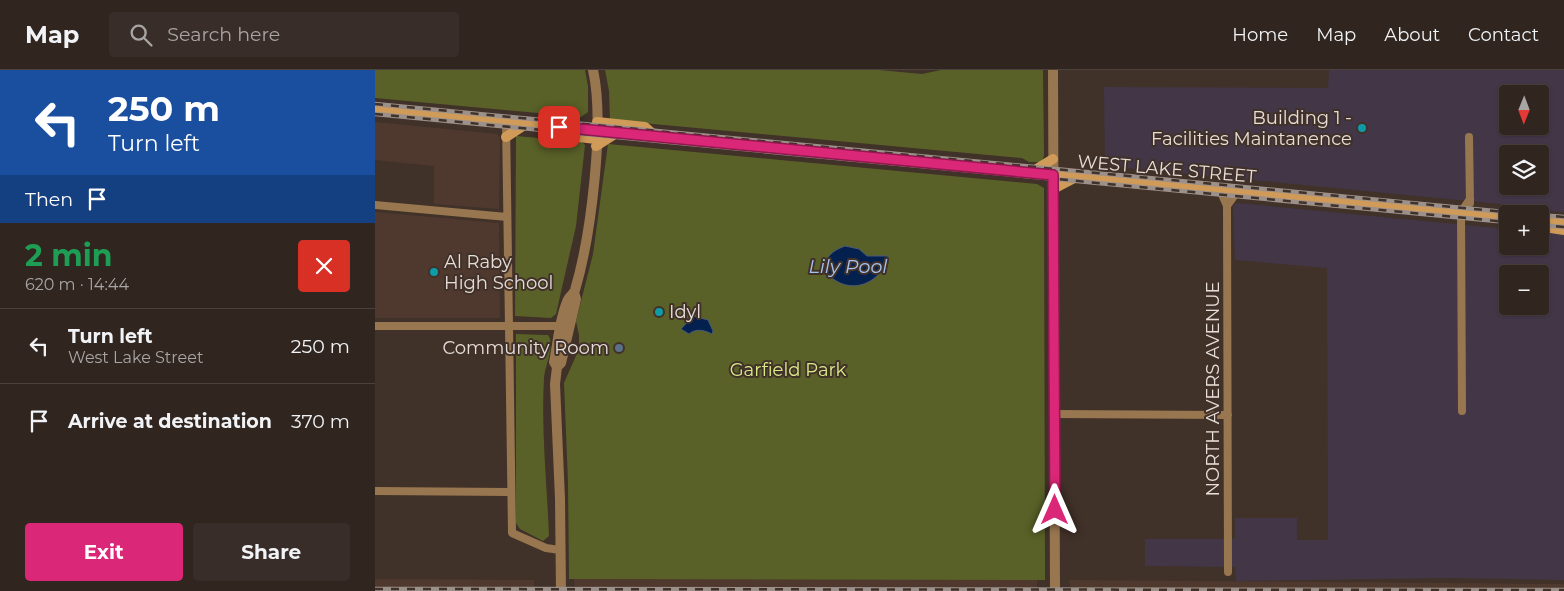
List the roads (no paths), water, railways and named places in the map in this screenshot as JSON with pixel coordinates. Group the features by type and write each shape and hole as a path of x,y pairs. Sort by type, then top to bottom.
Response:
{"main road":[{"name":"WEST LAKE STREET","path":"375,109 1031,172 1053,182 1076,177 1499,216"},
{"path":"506,137 526,124"},
{"path":"543,125 552,134 645,127 655,136"},
{"path":"575,128 618,132"},
{"path":"1031,172 1053,159"},
{"path":"985,168 994,176 1053,182"},
{"path":"1549,221 1564,222"},
{"path":"1549,226 1564,230"}],"street":[{"path":"561,591 560,499 554,403 557,367 554,362 565,326 567,300 574,292 583,252 597,130 598,101 593,70"},
{"path":"1053,70 1055,591"},
{"path":"505,122 512,533 546,548 560,550"},
{"path":"1462,411 1461,228 1470,199 1469,137"},
{"name":"NORTH AVERS AVENUE","path":"1220,190 1227,206 1228,572"},
{"path":"1227,206 1237,192"},
{"path":"375,205 507,217"},
{"path":"375,326 565,326"},
{"path":"1054,414 1228,415"},
{"path":"375,492 510,492"}],"water":[{"name":"Lily Pool","path":"845,246 859,249 867,256 888,256 884,267 869,282 850,286 841,283 832,278 824,269 826,260 831,254"},
{"path":"693,316 708,320 713,331 712,334 700,330 689,334 681,329"}],"railway":[{"path":"375,104 1499,211"},
{"path":"375,114 1499,221"},
{"path":"1549,216 1564,217"},
{"path":"1549,226 1564,227"},
{"path":"375,589 1564,590"}],"place":[{"name":"Building 1 - Facilities Maintanence","path":"1362,128"},
{"name":"Al Raby High School","path":"434,272"},
{"name":"Idyl","path":"659,312"},
{"name":"Community Room","path":"619,348"}],"park label":[{"name":"Garfield Park","path":"788,370"}]}
